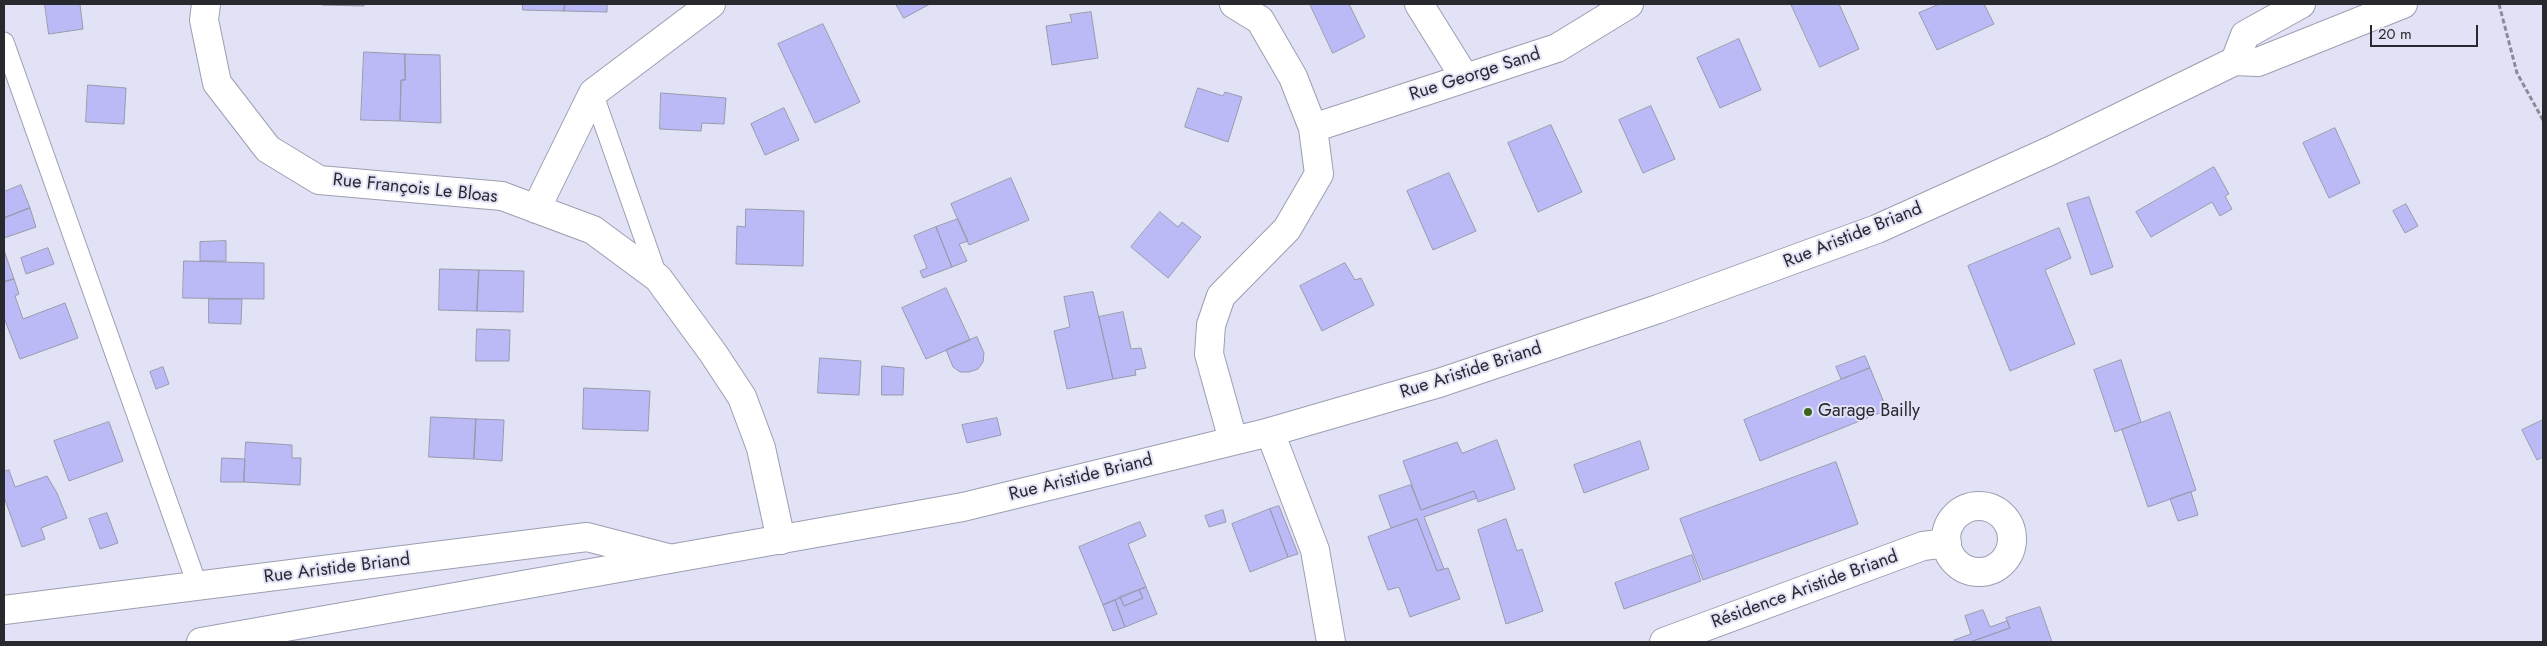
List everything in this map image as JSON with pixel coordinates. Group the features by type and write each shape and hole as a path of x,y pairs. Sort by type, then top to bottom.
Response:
{"street":[{"name":"Rue François Le Bloas","path":"206,4 204,20 217,83 268,149 319,180 502,196 593,230 658,278 713,353 742,397 760,448 781,540"},
{"path":"536,209 593,93 711,4"},
{"path":"1233,440 1209,354 1211,325 1221,296 1288,229 1319,174 1312,128 1293,78 1260,20 1234,4"},
{"path":"1419,4 1465,78"},
{"name":"Rue George Sand","path":"1312,128 1557,48 1629,4"},
{"path":"2235,61 2245,35 2301,4"},
{"name":"Rue Aristide Briand","path":"201,642 963,507 1270,432 1439,383 1666,307 1877,229 2043,154 2235,61 2258,62 2403,4"},
{"path":"1270,432 1315,550 1331,642"},
{"name":"Rue Aristide Briand","path":"4,610 587,538 668,558"},
{"name":"Résidence Aristide Briand","path":"1664,642 1923,546 1947,544"}],"lane":[{"path":"4,42 198,586"},
{"path":"593,93 658,278"}],"path":[{"path":"2499,4 2517,72 2543,120"}],"building":[{"path":"45,4 80,4 83,29 49,34"},
{"path":"364,4 364,6 322,5"},
{"path":"523,4 565,4 564,11 523,10"},
{"path":"565,4 607,4 607,12 564,11"},
{"path":"896,4 930,4 904,18"},
{"path":"1310,4 1349,4 1365,37 1333,53"},
{"path":"1791,4 1839,4 1859,49 1820,67"},
{"path":"1940,4 1984,4 1994,24 1937,50 1919,13"},
{"path":"1091,12 1098,58 1052,65 1046,26 1072,22 1070,15"},
{"path":"823,24 860,102 815,123 778,44"},
{"path":"1739,39 1761,90 1720,108 1697,58"},
{"path":"364,52 405,54 405,80 401,80 400,121 361,120"},
{"path":"405,54 440,55 441,123 400,121 401,80 405,80"},
{"path":"88,85 126,88 124,124 86,122"},
{"path":"1198,88 1223,96 1225,92 1242,97 1228,142 1185,127"},
{"path":"661,93 726,98 724,124 702,123 701,131 660,129"},
{"path":"1651,106 1675,159 1643,173 1619,120"},
{"path":"784,108 799,140 765,155 751,124"},
{"path":"1551,125 1582,192 1538,212 1508,143"},
{"path":"2335,128 2360,183 2329,198 2303,143"},
{"path":"2214,167 2229,194 2225,196 2232,209 2220,216 2212,202 2151,237 2136,212"},
{"path":"1449,173 1476,231 1433,250 1407,191"},
{"path":"1011,178 1029,220 969,245 951,204"},
{"path":"21,185 30,208 4,218 4,192"},
{"path":"2089,197 2113,267 2091,275 2067,204"},
{"path":"2406,204 2418,226 2405,233 2393,211"},
{"path":"30,208 36,227 4,238 4,218"},
{"path":"746,209 804,211 803,266 736,264 737,226 745,227"},
{"path":"1160,212 1178,227 1182,222 1201,237 1168,278 1131,247"},
{"path":"958,219 968,241 959,244 967,261 952,267 936,227"},
{"path":"936,227 952,267 923,278 920,271 927,268 914,236"},
{"path":"2059,228 2071,258 2045,270 2075,344 2010,371 1968,266"},
{"path":"226,241 226,261 200,261 200,242"},
{"path":"48,248 54,264 26,274 21,258"},
{"path":"4,250 14,279 4,282"},
{"path":"184,261 264,263 264,299 183,298"},
{"path":"1345,263 1355,280 1361,278 1374,305 1322,331 1300,286"},
{"path":"440,269 479,270 477,311 439,310"},
{"path":"479,270 524,271 523,312 477,311"},
{"path":"14,279 19,294 15,296 23,319 65,303 78,338 20,359 4,318 4,282"},
{"path":"946,288 970,340 926,359 902,308"},
{"path":"1093,292 1113,379 1067,389 1054,331 1070,327 1064,297"},
{"path":"209,299 242,299 241,324 209,323"},
{"path":"1123,312 1131,349 1141,348 1146,368 1135,370 1136,375 1113,379 1099,317"},
{"path":"477,329 510,330 509,361 476,361"},
{"path":"977,337 984,353 983,362 978,369 960,372 953,367 946,350"},
{"path":"1865,356 1870,368 1841,379 1836,367"},
{"path":"820,358 861,361 859,395 818,393"},
{"path":"2121,360 2141,422 2115,432 2094,370"},
{"path":"882,366 904,368 903,395 882,395"},
{"path":"163,367 169,384 156,389 150,372"},
{"path":"1870,368 1887,410 1760,461 1744,420"},
{"path":"584,388 650,391 648,431 583,429"},
{"path":"2170,412 2196,490 2148,507 2122,430"},
{"path":"431,417 476,419 474,459 429,457"},
{"path":"997,418 1001,435 967,443 962,425"},
{"path":"476,419 504,420 502,461 474,459"},
{"path":"2543,420 2543,457 2537,460 2522,430"},
{"path":"109,422 123,461 69,481 54,441"},
{"path":"1497,440 1515,489 1478,502 1474,491 1421,510 1403,461 1457,442 1462,453"},
{"path":"1640,441 1649,469 1584,493 1574,465"},
{"path":"246,442 292,445 292,458 301,458 300,485 244,482"},
{"path":"222,458 245,459 244,482 221,482"},
{"path":"1836,462 1858,524 1703,580 1680,519"},
{"path":"9,470 15,487 47,476 57,493 67,518 41,528 45,539 22,547 4,497 4,472"},
{"path":"1411,485 1421,510 1474,491 1477,498 1424,517 1444,569 1437,571 1417,519 1391,528 1379,496"},
{"path":"2191,492 2198,515 2178,521 2170,499"},
{"path":"1279,506 1298,554 1288,557 1270,509"},
{"path":"1270,509 1288,557 1250,572 1232,524"},
{"path":"1223,510 1226,522 1209,527 1205,516"},
{"path":"107,513 118,543 100,549 89,519"},
{"path":"1417,519 1437,571 1448,568 1460,599 1410,617 1399,587 1388,590 1368,537"},
{"path":"1506,519 1517,551 1522,549 1543,611 1506,624 1478,530"},
{"path":"1140,522 1146,536 1128,544 1146,587 1103,605 1079,547"},
{"path":"1692,555 1701,581 1624,609 1615,583"},
{"path":"1146,587 1157,614 1125,627 1115,600 1120,597 1124,606 1143,598 1139,590"},
{"path":"1139,590 1143,598 1124,606 1120,597"},
{"path":"1115,600 1125,627 1113,631 1103,605"},
{"path":"2040,607 2052,642 1970,642 2010,628 2006,618"},
{"path":"1983,610 1990,627 2007,621 2010,628 1970,642 1955,642 1954,640 1971,634 1965,616"}],"place":[{"name":"Garage Bailly","path":"1808,412"}]}
